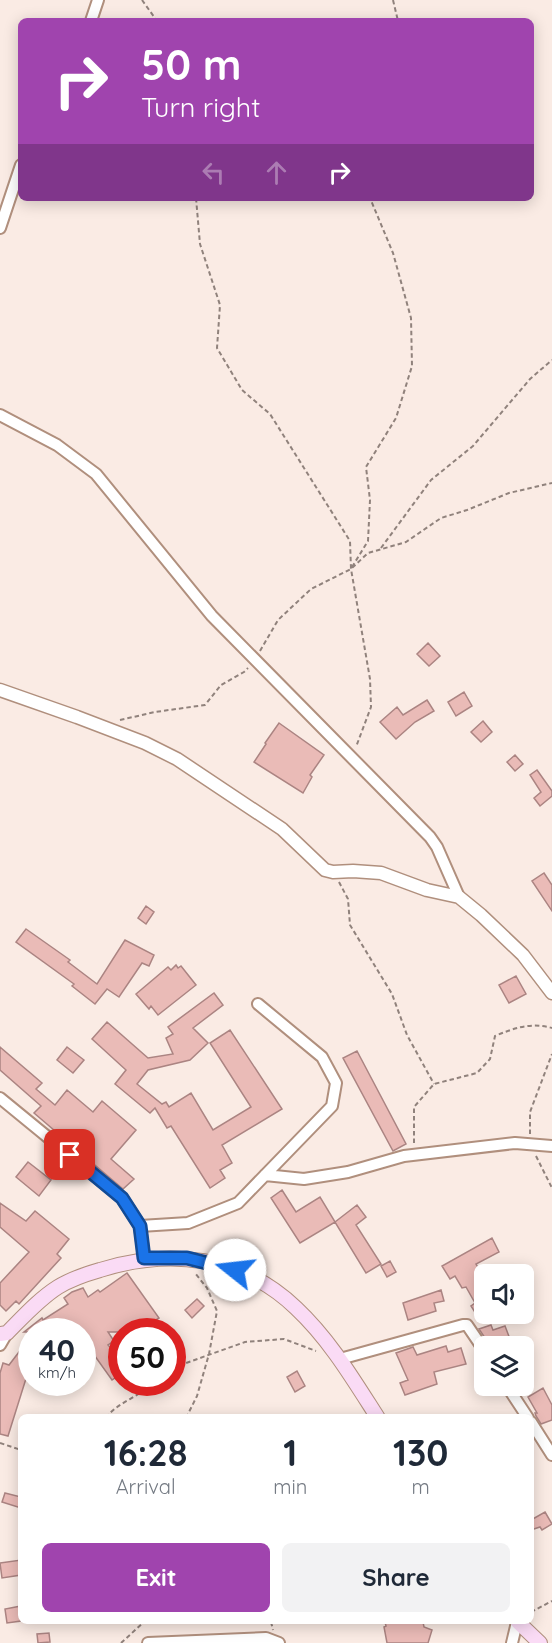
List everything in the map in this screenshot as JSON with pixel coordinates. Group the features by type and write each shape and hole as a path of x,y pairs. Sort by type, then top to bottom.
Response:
{"main road":[{"path":"2,1337 40,1301 59,1287 82,1275 144,1258 181,1258 220,1264 250,1275 275,1290 317,1329 340,1359 375,1414"},
{"path":"520,1624 540,1643"}],"street":[{"path":"92,18 98,0"},
{"path":"0,228 18,174"},
{"path":"0,415 57,445 96,474 212,616 430,837 459,897 523,955 552,993"},
{"path":"0,690 145,743 177,759 282,829 325,870 381,873 427,890 459,897"},
{"path":"140,1226 188,1223 238,1203 332,1106 336,1083 322,1057 258,1004"},
{"path":"0,1098 122,1198 140,1226 144,1258"},
{"path":"265,1175 304,1179 348,1172 414,1155 515,1143 552,1146"},
{"path":"340,1359 467,1324 475,1336"},
{"path":"514,1396 525,1414"},
{"path":"534,1427 552,1455"},
{"path":"512,1643 517,1624"},
{"path":"148,1643 266,1638 279,1643"}],"path":[{"path":"142,0 155,18"},
{"path":"393,0 397,18"},
{"path":"196,201 200,244 220,305 217,348 242,390 270,414 350,541 351,569 370,679 370,707 352,758"},
{"path":"351,569 368,541 370,500 366,467 396,418 412,366 411,318 393,253 371,201"},
{"path":"380,549 432,480 473,446 530,379 552,360"},
{"path":"121,720 155,712 205,705 221,686 244,672 255,659 278,620 311,589 351,569 368,553 406,542 441,519 509,492 552,483"},
{"path":"333,872 348,898 350,925 392,994 407,1035 434,1083"},
{"path":"414,1155 414,1107 434,1083 477,1072 490,1059 495,1035 517,1027 540,1025 552,1028"},
{"path":"552,1054 530,1112 530,1144 552,1188"},
{"path":"181,1258 207,1288 217,1311 209,1354 197,1396 189,1412"},
{"path":"186,1363 245,1342 284,1340 318,1351"},
{"path":"108,1414 111,1410 135,1396"},
{"path":"0,1443 18,1449"},
{"path":"534,1610 552,1601"},
{"path":"121,1643 142,1624"}],"building":[{"path":"428,643 440,656 429,666 417,654"},
{"path":"464,692 472,706 456,716 448,702"},
{"path":"427,700 434,711 415,722 396,739 380,722 397,707 403,715"},
{"path":"483,721 492,732 481,742 471,732"},
{"path":"279,723 324,755 310,775 312,777 303,793 254,762"},
{"path":"515,755 523,764 515,771 507,762"},
{"path":"537,770 552,791 552,796 540,806 534,798 541,792 530,775"},
{"path":"544,873 552,885 552,911 532,881"},
{"path":"146,906 154,912 146,924 138,918"},
{"path":"26,929 70,960 68,962 97,984 125,940 154,955 149,966 142,963 119,997 107,989 95,1004 72,986 74,984 16,942"},
{"path":"176,965 178,968 181,966 196,985 158,1015 151,1006 149,1009 136,994 168,967 171,970"},
{"path":"516,976 526,994 509,1003 499,985"},
{"path":"214,993 223,1005 193,1028 208,1043 190,1060 148,1070 137,1084 162,1104 166,1102 169,1107 191,1093 213,1130 251,1107 210,1043 230,1030 282,1109 222,1145 232,1163 220,1170 225,1178 210,1188 171,1126 167,1128 155,1108 150,1113 115,1084 126,1070 92,1039 107,1022 148,1058 173,1054 166,1038 173,1034 168,1027"},
{"path":"0,1047 42,1083 36,1089 55,1105 67,1090 93,1112 102,1101 136,1130 111,1159 134,1179 123,1189 34,1113 41,1106 0,1070"},
{"path":"67,1047 84,1060 73,1073 57,1060"},
{"path":"357,1051 406,1144 393,1151 343,1058"},
{"path":"28,1162 51,1180 39,1196 16,1177"},
{"path":"282,1190 296,1212 320,1197 335,1222 300,1243 271,1198"},
{"path":"0,1203 26,1221 35,1211 69,1239 57,1254 61,1258 19,1304 16,1301 6,1311 0,1305 0,1283 29,1252 0,1227"},
{"path":"357,1205 366,1217 356,1225 381,1264 366,1273 335,1222"},
{"path":"492,1238 499,1252 474,1264 474,1301 466,1287 462,1288 455,1276 450,1279 442,1266"},
{"path":"390,1261 396,1272 387,1277 381,1266"},
{"path":"127,1273 159,1318 108,1318 108,1374 96,1358 96,1318 46,1318 68,1304 64,1298 72,1292 83,1288 88,1297 98,1290 100,1292"},
{"path":"441,1290 444,1301 434,1303 436,1311 408,1320 403,1303"},
{"path":"197,1299 204,1306 192,1318 185,1310"},
{"path":"491,1325 493,1330 505,1326 509,1336 484,1336 479,1329"},
{"path":"446,1346 448,1352 461,1348 466,1364 434,1372 437,1384 405,1395 400,1383 408,1380 396,1353 413,1347 417,1355"},
{"path":"18,1353 18,1396 21,1396 8,1436 0,1434 0,1373 3,1363 9,1365"},
{"path":"297,1371 305,1386 295,1392 287,1377"},
{"path":"543,1388 552,1405 552,1420 541,1424 528,1397 534,1396 534,1393"},
{"path":"5,1493 18,1496 18,1507 2,1502"},
{"path":"545,1512 552,1524 542,1530 540,1527 534,1529 534,1518"},
{"path":"18,1560 18,1575 2,1578 0,1563"},
{"path":"18,1607 18,1621 7,1623 5,1609"},
{"path":"386,1624 423,1624 424,1627 432,1630 428,1643 387,1643 384,1627"},
{"path":"49,1633 50,1642 38,1643 37,1634"}],"route":[{"path":"70,1155 122,1198 140,1226 144,1258 187,1258 220,1264 235,1270"}]}
